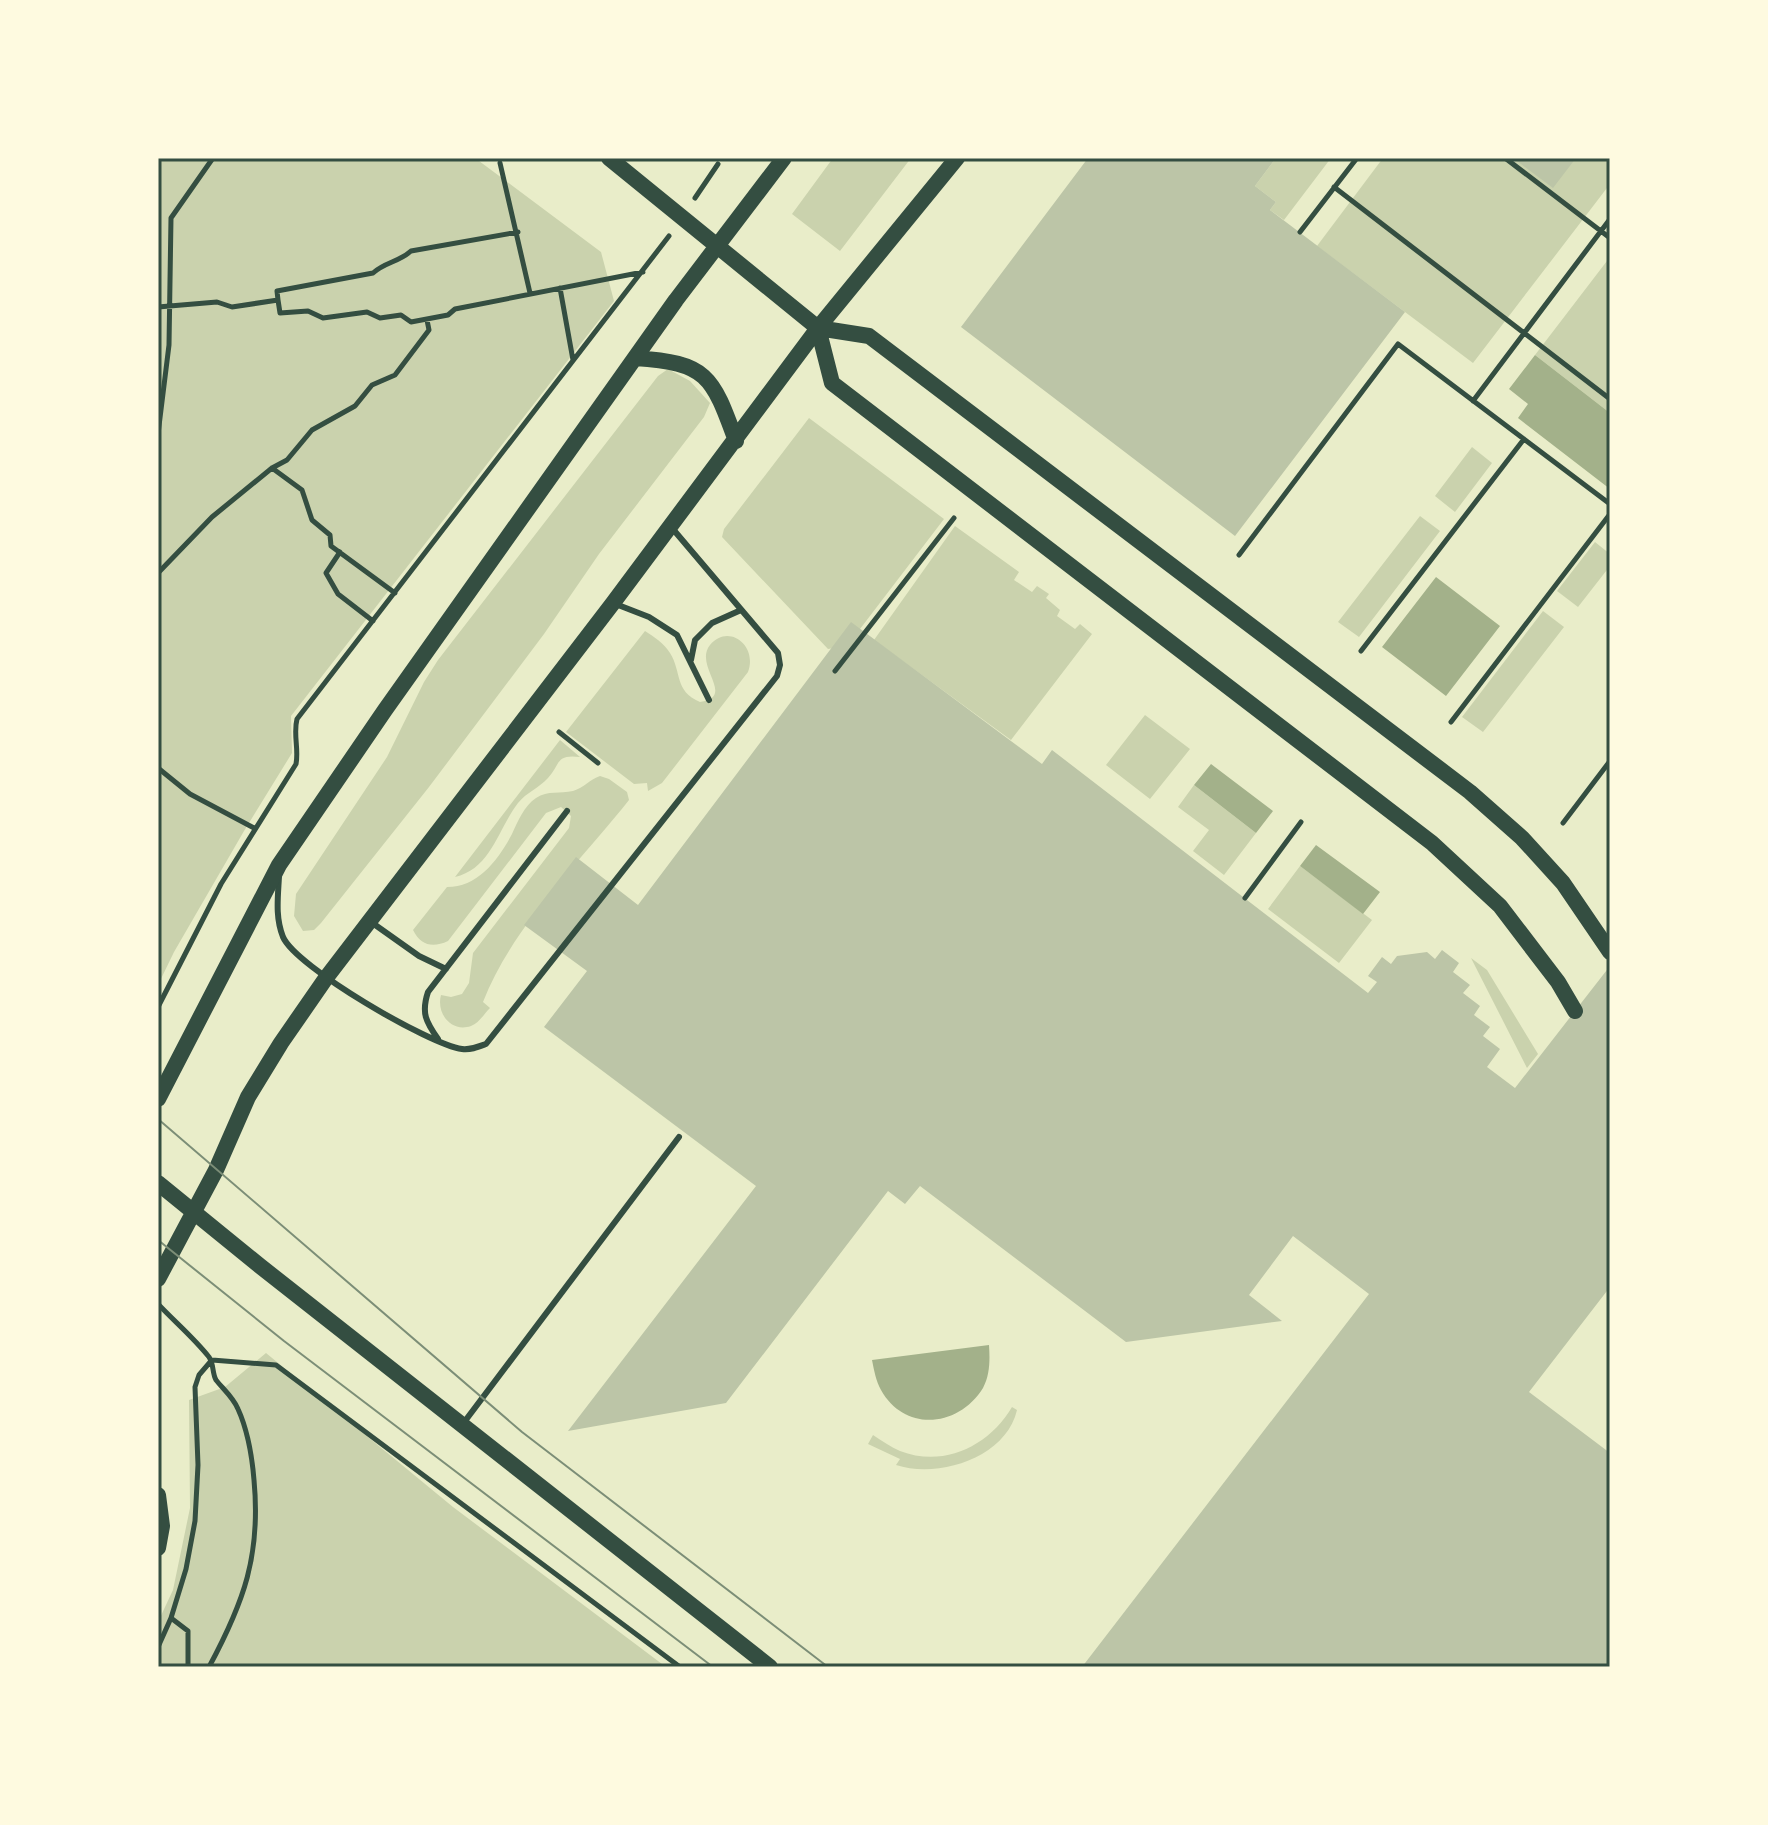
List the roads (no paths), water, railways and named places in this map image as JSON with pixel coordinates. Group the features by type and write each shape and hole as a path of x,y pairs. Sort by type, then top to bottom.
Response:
{"main road":[{"path":"609,158 818,328 869,336 1470,792 1522,838 1563,883 1610,952"},
{"path":"158,1099 279,865 635,358 784,158"},
{"path":"158,1279 216,1170 248,1097 326,978 671,527 818,328 957,158"},
{"path":"818,328 832,383 1432,843 1500,906 1558,982 1575,1011"},
{"path":"635,358 678,362 695,370 720,396 736,441"},
{"path":"158,1183 770,1667"},
{"path":"158,1495 162,1526 158,1548"}],"lane":[{"path":"279,865 277,916 283,938 295,954 355,997 439,1041 461,1049 486,1044 777,676 780,665 778,653 671,527"},
{"path":"613,603 649,617 677,635 709,700"},
{"path":"691,662 695,640 712,623 741,610"},
{"path":"439,1041 428,1025 423,1006 428,992 567,811"},
{"path":"369,921 419,956 446,969"},
{"path":"462,1425 679,1137"}],"tram line":[{"path":"158,1119 522,1432 828,1667"},
{"path":"158,1240 284,1341 713,1667"}]}
